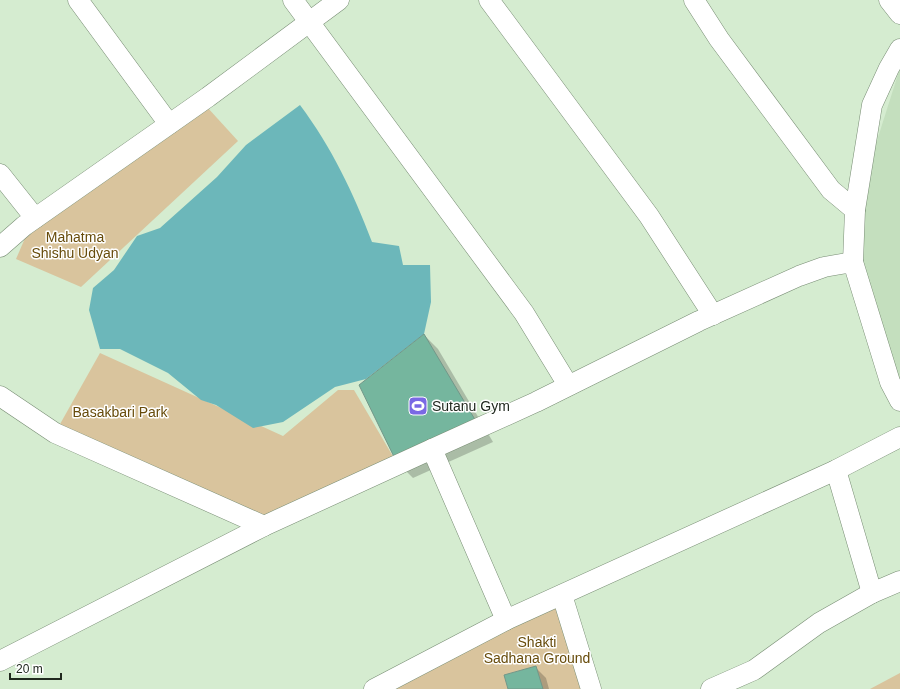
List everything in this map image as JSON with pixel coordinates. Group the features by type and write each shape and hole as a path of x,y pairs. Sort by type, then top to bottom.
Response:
{"street":[{"path":"78,0 169,124"},
{"path":"293,0 524,313 568,385"},
{"path":"0,247 35,218 169,124 339,0"},
{"path":"489,0 650,216 713,315"},
{"path":"694,0 719,39 831,190 855,210"},
{"path":"889,0 900,14"},
{"path":"900,49 889,68 872,105 855,210 853,262 890,382 900,400"},
{"path":"0,174 35,218"},
{"path":"0,661 264,526 536,402 713,315 799,276 824,267 853,262"},
{"path":"0,396 55,433 264,526"},
{"path":"374,689 506,620 836,470 900,437"},
{"path":"432,449 506,620"},
{"path":"836,470 872,592"},
{"path":"712,689 754,670 819,623 872,592 900,581"},
{"path":"562,595 591,689"}],"shaded area":[{"path":"900,68 900,401 853,262 855,210"}],"green space":[{"name":"Mahatma Shishu Udyan","path":"207,107 238,141 81,287 16,259 26,236"},
{"name":"Basakbari Park","path":"100,353 283,436 338,390 354,390 398,465 264,526 55,433"},
{"name":"Shakti Sadhana Ground","path":"562,595 589,689 375,689"},
{"path":"900,673 900,689 870,689"}],"water":[{"path":"300,105 312,121 341,171 372,242 399,246 403,265 430,265 431,302 424,334 366,379 335,387 283,422 253,428 216,405 201,400 168,373 120,349 100,349 89,310 93,288 114,270 137,236 160,228 217,177 246,145"}],"building":[{"name":"Sutanu Gym","path":"424,334 480,428 398,465 359,385"},
{"path":"536,666 543,689 508,689 504,675"}],"place":[{"name":"Sutanu Gym","path":"418,406"}]}
